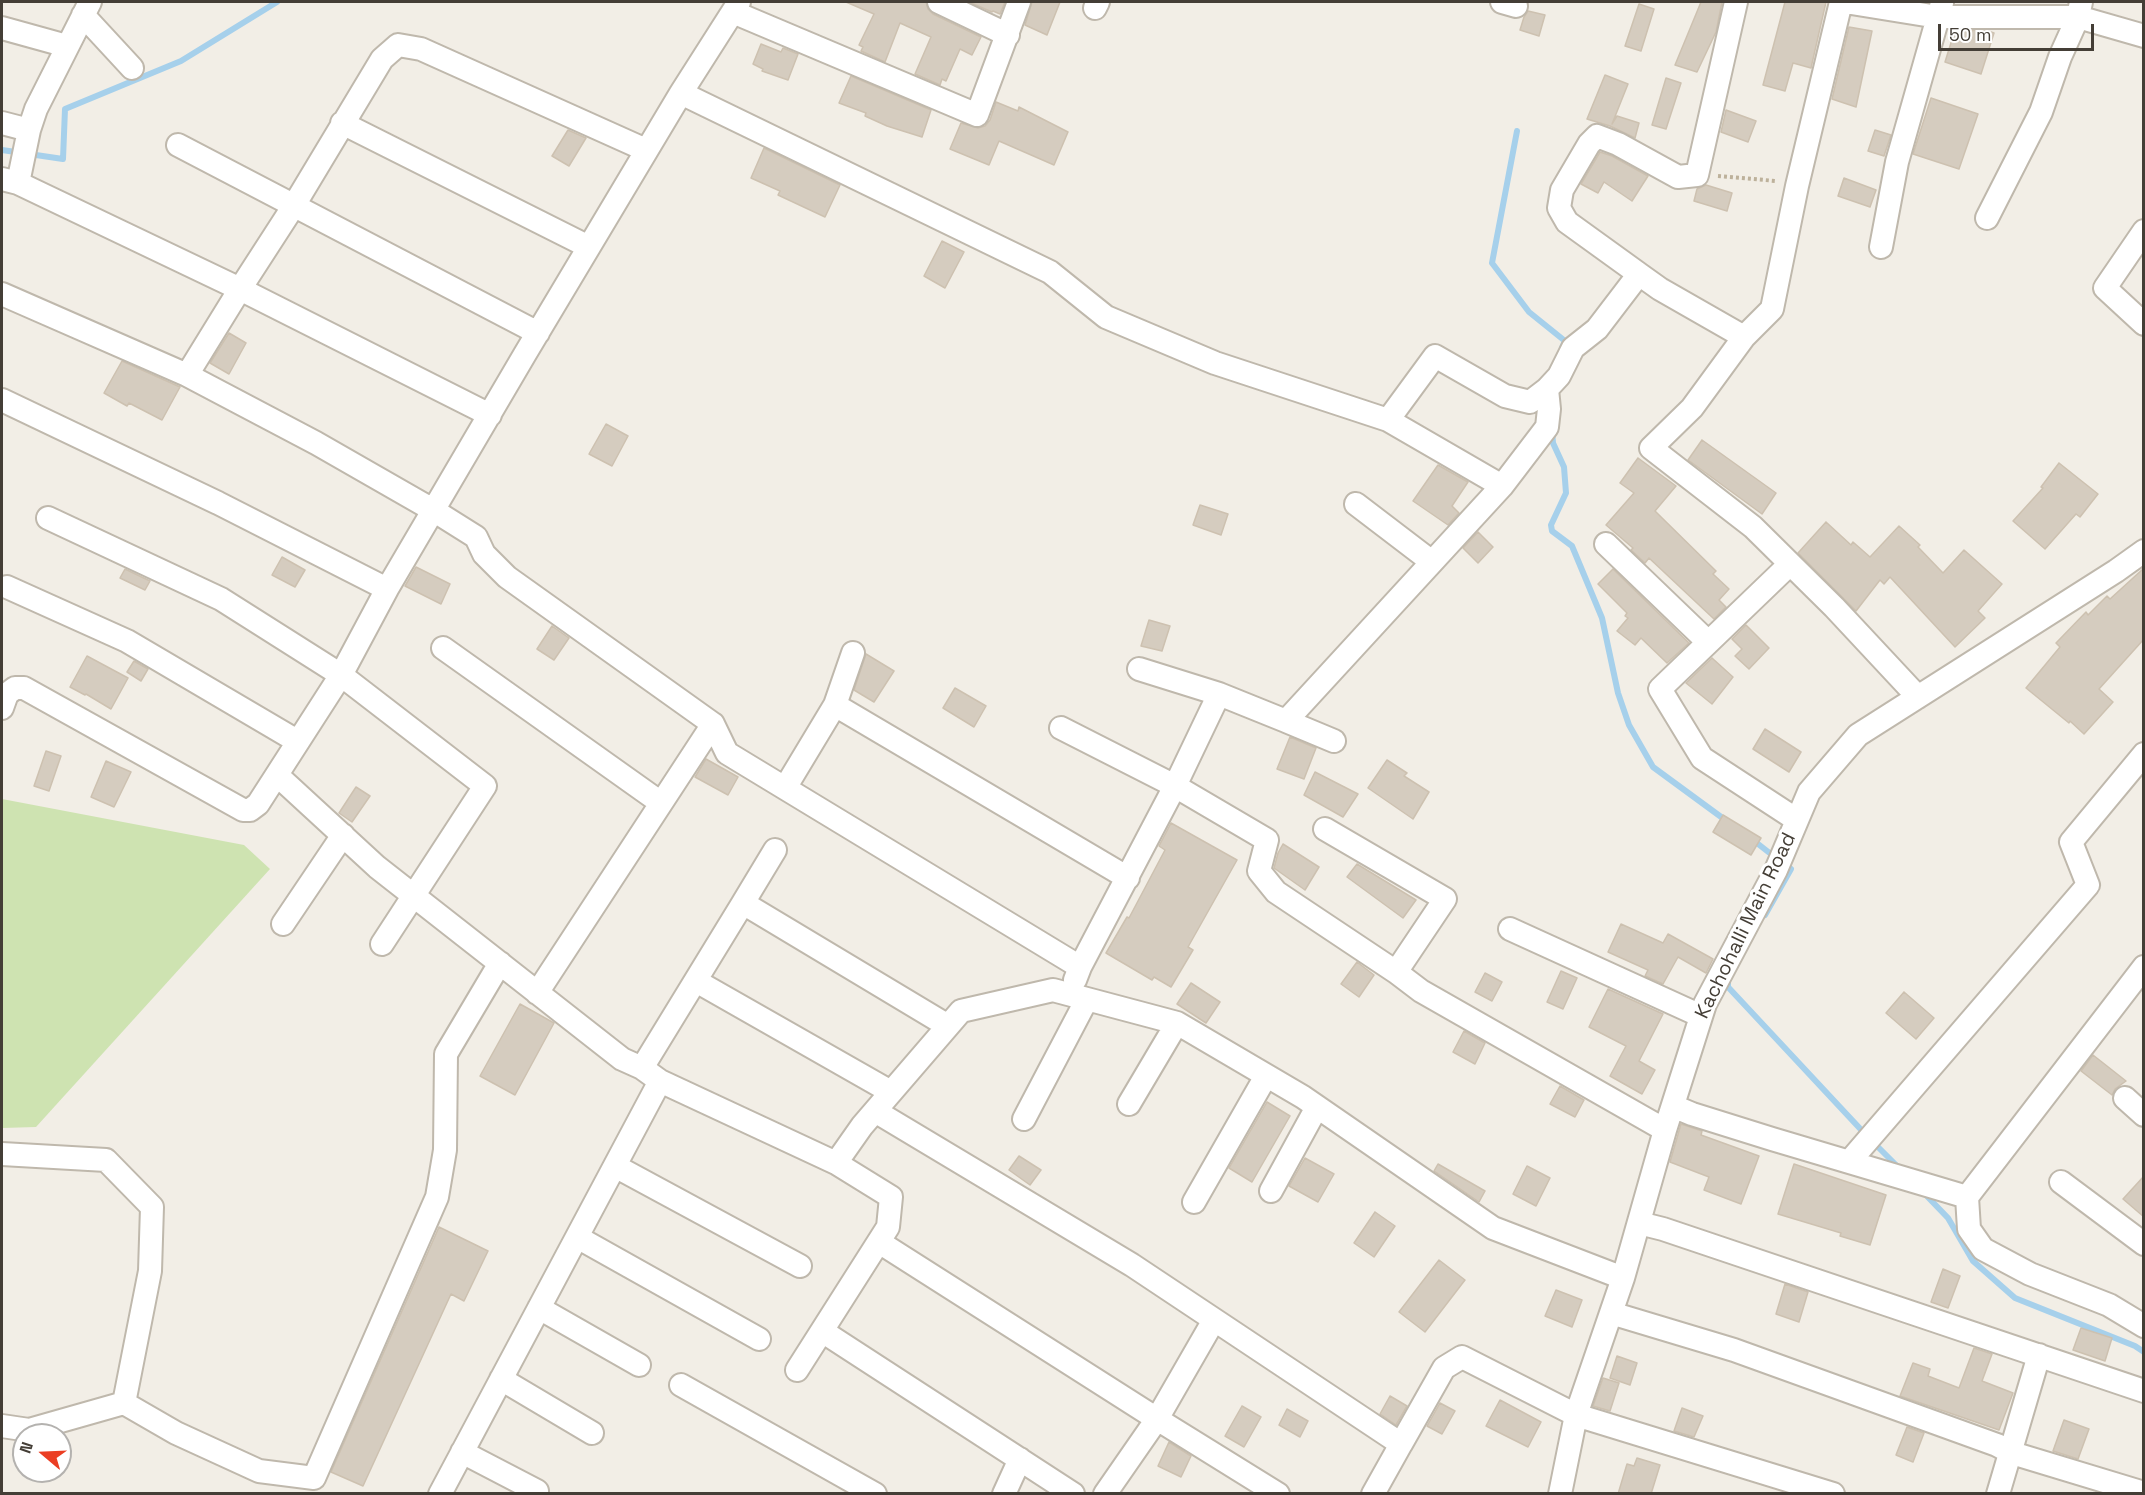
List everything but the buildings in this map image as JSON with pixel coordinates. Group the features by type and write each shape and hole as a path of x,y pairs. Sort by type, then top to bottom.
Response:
{"street":[{"path":"939,2 1008,35"},
{"path":"2,708 7,694 15,688 24,688 243,810 250,810 258,804 341,675 433,510 646,150 736,7 977,115 1019,2"},
{"path":"1736,2 1696,175 1678,177 1597,135 1562,190 1559,208 1567,222 1660,289 1744,337"},
{"path":"1841,2 1797,186 1772,309 1744,337 1692,408 1651,448 1753,527 1918,697"},
{"path":"1845,2 1940,9 2080,9 2144,36"},
{"path":"20,160 36,109 86,8 132,68"},
{"path":"1881,247 1897,162 1940,9"},
{"path":"1987,218 2041,112 2080,9"},
{"path":"2,28 68,46"},
{"path":"187,375 293,207 382,59 398,45 421,49 646,150"},
{"path":"681,93 1050,272 1106,317 1215,363 1388,420 1502,486"},
{"path":"2,123 20,160 240,289 490,414"},
{"path":"342,123 589,248"},
{"path":"178,145 538,333"},
{"path":"2144,231 2105,288 2144,324"},
{"path":"1388,420 1435,356 1506,396 1530,402 1548,390 1559,376 1573,348 1597,329 1639,274"},
{"path":"2,294 187,375 316,443 433,510 476,537 484,554 507,577 713,724 727,753 1080,967"},
{"path":"1286,721 1502,486 1547,427 1548,390"},
{"path":"2,400 218,503 387,589"},
{"path":"1356,504 1432,562"},
{"path":"48,518 221,599 341,675 485,786 382,944"},
{"path":"1606,544 1708,642"},
{"name":"Kachohalli Main Road","path":"1560,1494 1576,1415 1623,1278 1665,1130 1705,1004 1776,870 1809,792 1858,735 2144,551"},
{"path":"1790,564 1660,688 1702,758 1797,820"},
{"path":"7,587 127,641 297,741"},
{"path":"443,648 662,803"},
{"path":"785,788 836,705 853,652"},
{"path":"1139,669 1219,694 1334,741"},
{"path":"1024,1119 1079,997 1080,967 1175,786 1219,694"},
{"path":"836,705 1128,878"},
{"path":"537,993 713,724"},
{"path":"1061,728 1175,786 1268,840 1259,871 1276,892 1421,991 1665,1130"},
{"path":"1850,1162 2088,885 2071,842 2144,754"},
{"path":"277,775 377,867 622,1059 836,1163 891,1197 888,1227 797,1370"},
{"path":"1325,829 1445,899 1396,972"},
{"path":"283,924 343,836"},
{"path":"440,1494 615,1167 651,1075 696,981 775,850"},
{"path":"743,903 948,1026"},
{"path":"1510,929 1701,1016"},
{"path":"2,1426 29,1430 123,1403 176,1433 259,1471 314,1478 437,1197 446,1150 444,1100 446,1054 500,963"},
{"path":"2144,967 1967,1197 1969,1229 1983,1249 2030,1274 2109,1305 2144,1326"},
{"path":"696,981 891,1092"},
{"path":"836,1163 874,1111 961,1011 1053,990 1177,1023 1317,1107 1493,1228 1623,1278"},
{"path":"1129,1104 1177,1023"},
{"path":"1194,1202 1266,1076"},
{"path":"2125,1098 2144,1115"},
{"path":"1673,1106 1692,1114 1967,1197"},
{"path":"1271,1191 1317,1107"},
{"path":"874,1111 1132,1265 1401,1444"},
{"path":"2,1154 106,1160 152,1207 150,1271 123,1403"},
{"path":"615,1167 800,1266"},
{"path":"2061,1182 2144,1244"},
{"path":"1639,1223 1663,1229 2144,1391"},
{"path":"577,1238 759,1339"},
{"path":"879,1242 1278,1494"},
{"path":"539,1308 639,1365"},
{"path":"1611,1313 1734,1350 1997,1445 2012,1453 2144,1493"},
{"path":"1105,1494 1157,1419 1214,1320"},
{"path":"822,1331 1073,1494"},
{"path":"1998,1494 2012,1453 2039,1355"},
{"path":"1373,1494 1444,1368 1462,1357 1576,1415 1833,1494"},
{"path":"501,1379 592,1433"},
{"path":"681,1385 875,1494"},
{"path":"462,1452 537,1491"},
{"path":"1004,1494 1020,1460"}],"path":[{"path":"1696,175 1786,182 1797,186"}],"green space":[{"path":"2,799 244,845 270,869 36,1127 2,1128"}],"waterway":[{"path":"2,150 63,159 65,109 181,61 277,2"},
{"path":"1517,131 1492,263 1529,312 1565,341 1562,348"},
{"path":"1552,430 1553,443 1564,467 1566,493 1551,525 1552,531 1572,546 1602,618 1618,693 1629,725 1653,767 1728,822"},
{"path":"1753,840 1776,858"},
{"path":"1765,915 1791,869 1784,864"},
{"path":"1728,978 1728,987 1866,1135"},
{"path":"1873,1142 1900,1169"},
{"path":"1922,1191 1948,1218 1973,1261 2015,1298 2135,1346 2144,1352"}]}
